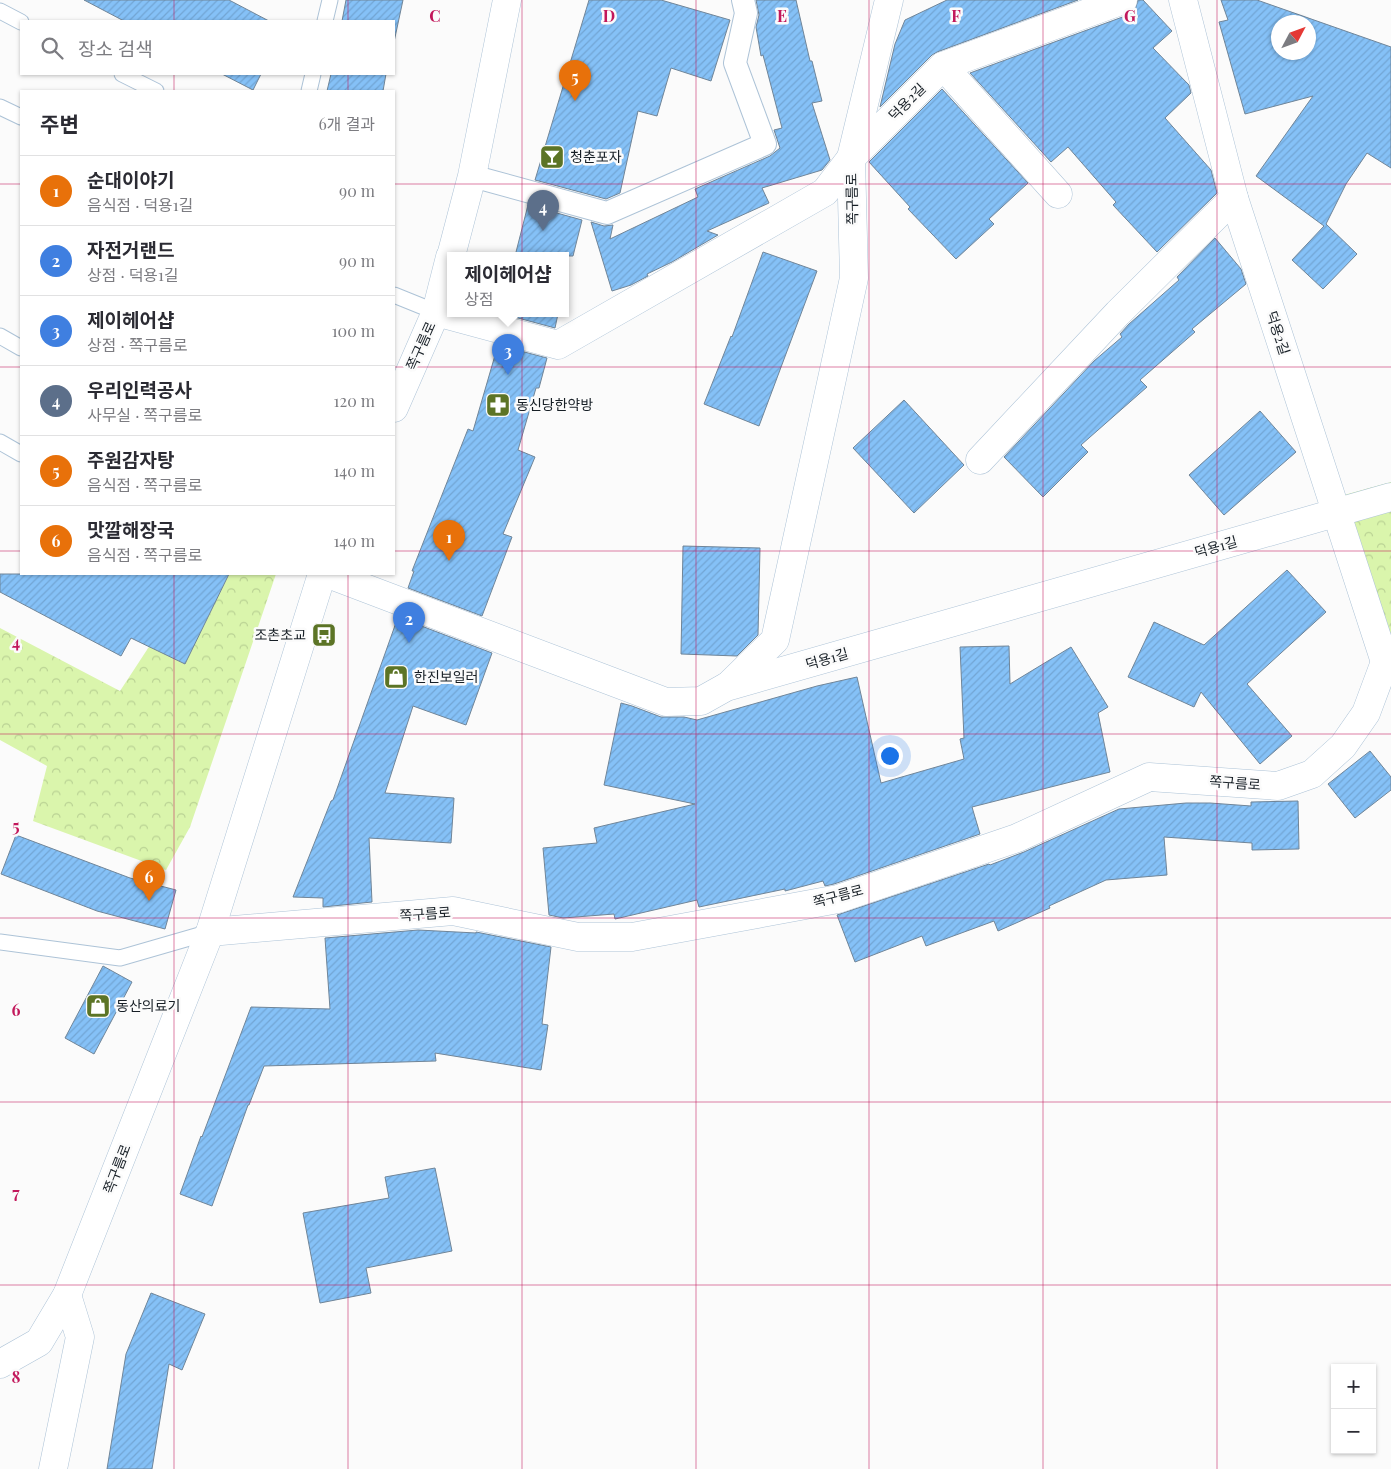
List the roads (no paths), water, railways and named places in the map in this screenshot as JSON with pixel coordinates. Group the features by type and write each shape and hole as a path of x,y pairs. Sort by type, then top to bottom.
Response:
{"street":[{"name":"쪽구름로","path":"452,252 472,176 507,0"},
{"path":"472,176 607,214 765,144 735,63 746,13 743,0"},
{"path":"851,158 889,0"},
{"name":"덕용2길","path":"851,158 943,66 1123,0"},
{"name":"덕용2길","path":"1183,0 1234,198 1336,513 1388,659"},
{"path":"943,66 1058,194"},
{"name":"쪽구름로","path":"454,317 558,345 825,192 851,158"},
{"name":"쪽구름로","path":"726,687 775,640 854,278 851,158"},
{"path":"980,460 1118,313 1234,198"},
{"name":"쪽구름로","path":"395,406 436,312 447,272"},
{"name":"쪽구름로","path":"436,312 447,315"},
{"name":"덕용1길","path":"331,575 666,702 701,701 726,687 1391,497"},
{"name":"쪽구름로","path":"0,1364 39,1342 67,1295 210,932 322,575"},
{"name":"쪽구름로","path":"210,932 453,910 578,937 632,937 838,899 1018,838 1149,777 1278,786 1312,774 1343,746 1366,713 1388,659"},
{"path":"53,1469 80,1337 67,1295"}],"lane":[{"path":"325,20 330,0"},
{"path":"0,11 20,21"},
{"path":"124,75 154,90"},
{"path":"310,90 313,75"},
{"path":"0,106 20,117"},
{"path":"395,295 436,312"},
{"path":"0,336 20,347"},
{"path":"0,442 20,453"},
{"name":"쪽구름로","path":"0,942 120,958 210,932"}],"place":[{"name":"주원감자탕","path":"575,101"},
{"name":"청춘포자","path":"552,157"},
{"name":"우리인력공사","path":"543,231"},
{"name":"제이헤어샵","path":"508,375"},
{"name":"동신당한약방","path":"498,405"},
{"name":"순대이야기","path":"449,561"},
{"name":"조촌초교","path":"324,635"},
{"name":"자전거랜드","path":"409,643"},
{"name":"한진보일러","path":"396,677"},
{"name":"맛깔해장국","path":"149,901"},
{"name":"동산의료기","path":"98,1006"}]}
